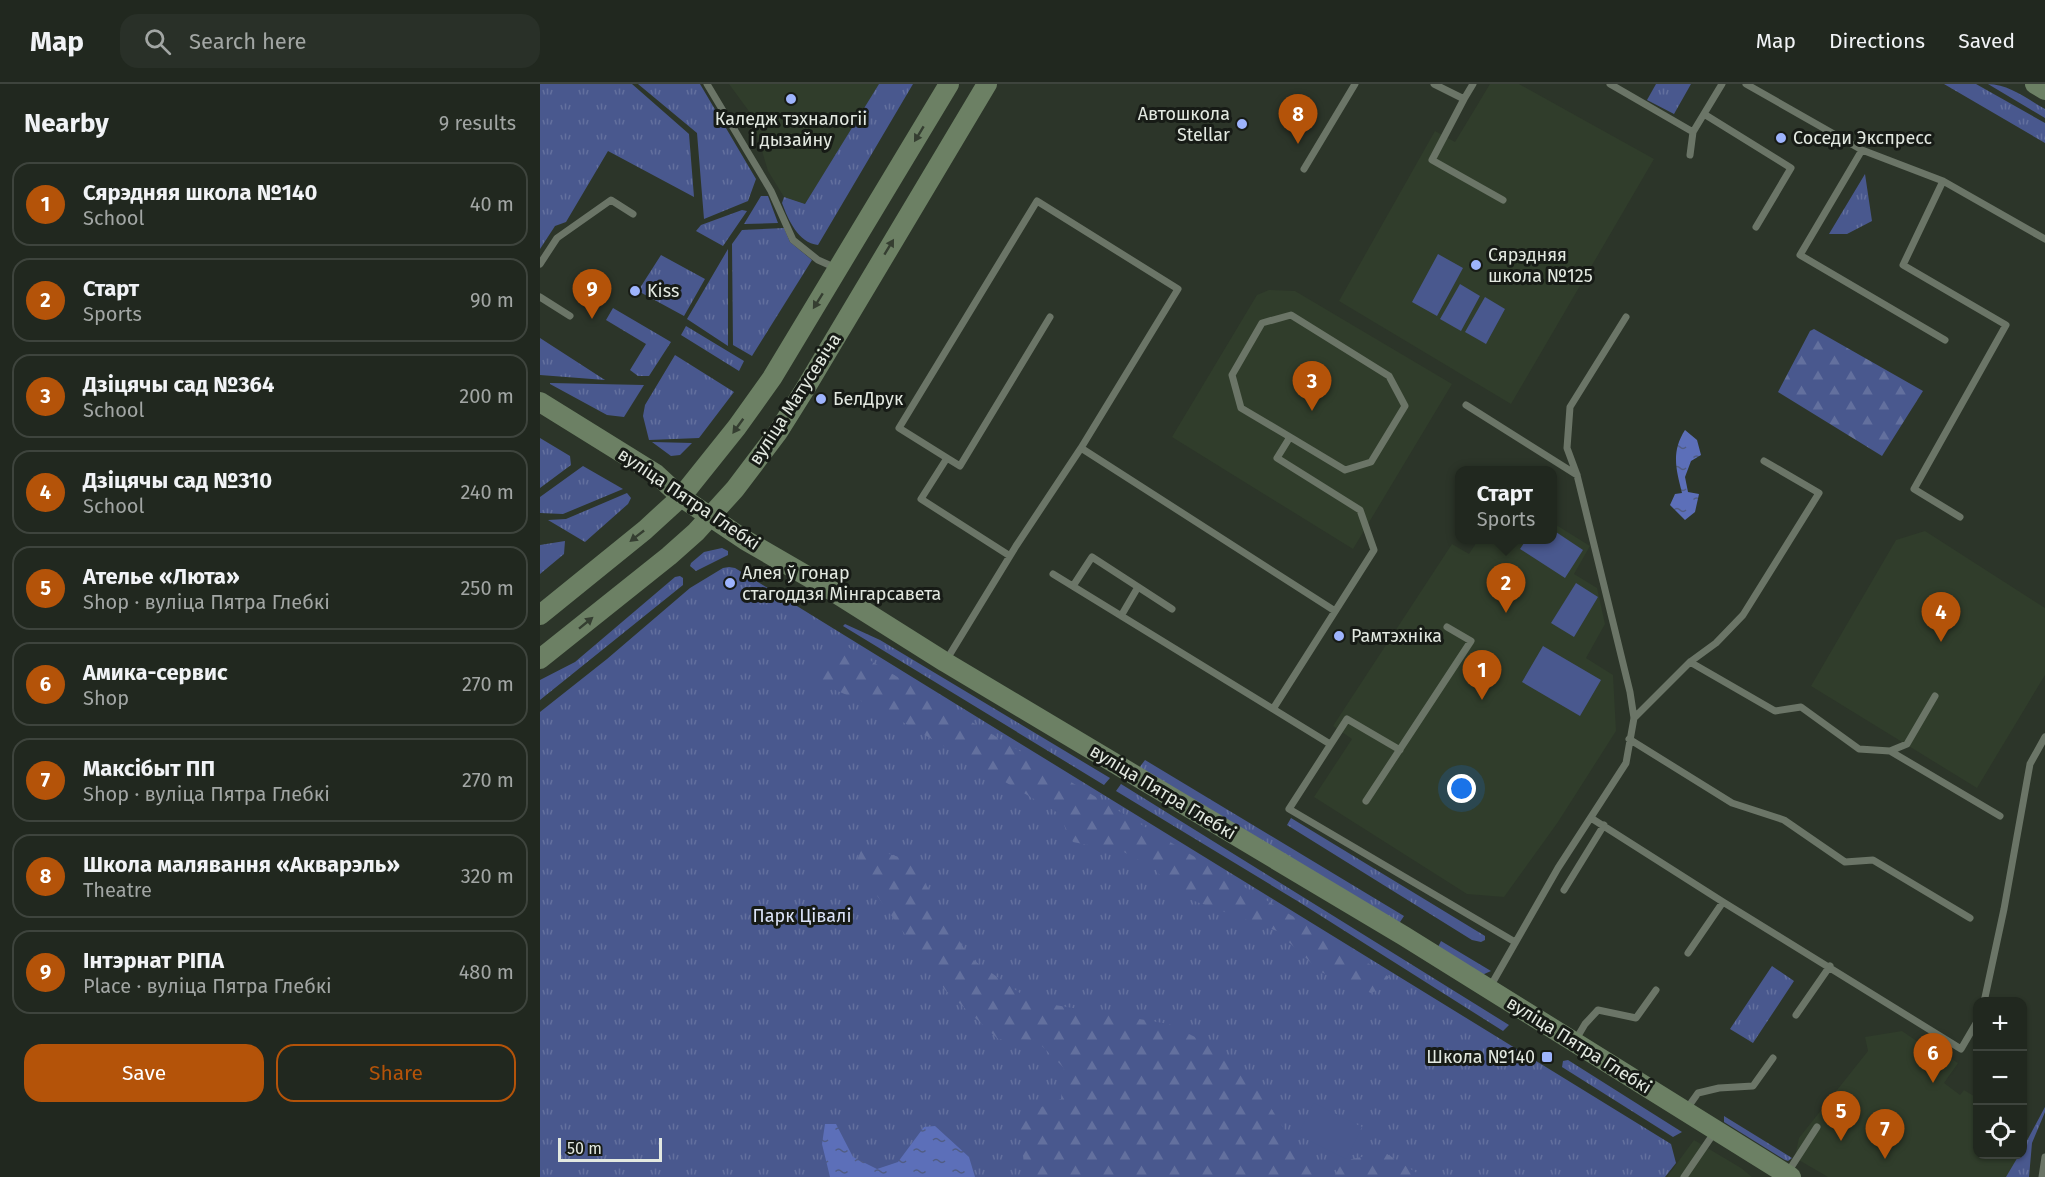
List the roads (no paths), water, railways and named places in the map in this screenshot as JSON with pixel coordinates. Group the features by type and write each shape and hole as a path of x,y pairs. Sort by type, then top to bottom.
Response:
{"main road":[{"name":"вуліца Матусевіча","path":"540,615 645,530 681,497 737,428 766,386 949,84"},
{"name":"вуліца Матусевіча","path":"540,659 669,556 711,517 735,489 784,423 987,84"},
{"path":"2035,84 2045,90"},
{"path":"891,180 903,188 913,207"},
{"name":"вуліца Пятра Глебкі","path":"540,402 656,474 681,497 711,517 945,662 1575,1042 1789,1176"}],"lane":[{"path":"707,84 771,191 793,240 818,260 838,269"},
{"path":"1304,169 1355,84"},
{"path":"1434,84 1464,99"},
{"path":"1473,84 1432,160 1503,200"},
{"path":"1610,84 1693,132"},
{"path":"1690,155 1693,132 1722,84"},
{"path":"1746,84 1862,150 1943,181 2045,239"},
{"path":"1704,114 1791,168 1756,227"},
{"path":"1862,150 1800,255 1945,340"},
{"path":"1943,181 1903,265 2006,325 1914,489 1960,517"},
{"path":"540,264 557,238 610,200 633,214"},
{"path":"945,662 1010,556 1081,448 1178,289 1037,201 899,428 960,466 1050,317"},
{"path":"540,297 570,316"},
{"path":"1291,315 1389,376 1405,406 1371,462 1345,470 1290,437 1241,408 1232,375 1262,323 1291,315"},
{"path":"1488,989 1558,868 1626,763 1634,717 1630,692 1577,475 1567,448 1570,407 1626,317"},
{"path":"1466,405 1577,475"},
{"path":"1273,709 1374,550 1360,510 1277,458 1290,437"},
{"path":"1081,448 1335,611"},
{"path":"947,458 921,499 1010,556"},
{"path":"1634,717 1690,662 1716,644 1743,615 1819,493 1764,461"},
{"path":"1073,586 1092,557 1172,609"},
{"path":"1053,574 1330,744"},
{"path":"1121,616 1138,587"},
{"path":"1366,801 1471,641 1447,627"},
{"path":"1690,662 1776,711 1801,707 1859,749 1890,751 1907,744 1935,696"},
{"path":"1400,750 1347,719 1289,809 1515,942"},
{"path":"1985,997 2004,909 2030,764 2045,737"},
{"path":"1629,739 1732,802 1784,820 1845,862 1873,860 1970,918"},
{"path":"1890,751 2000,816"},
{"path":"1591,818 1961,1049 1973,1027"},
{"path":"1564,890 1604,825"},
{"path":"1688,953 1723,902"},
{"path":"1796,1016 1830,966"},
{"path":"1575,1042 1585,1024 1598,1010 1636,1018 1656,990"},
{"path":"1685,1112 1698,1093 1719,1088 1753,1086 1773,1058"},
{"path":"1789,1176 1817,1127"},
{"path":"1684,1177 1715,1130"},
{"path":"2042,1177 2045,1157"}],"water":[{"path":"1685,430 1697,440 1701,455 1691,461 1685,477 1688,492 1699,494 1695,512 1685,520 1670,505 1675,494 1682,493 1676,453"},
{"path":"825,1124 836,1124 853,1157 877,1169 898,1162 924,1127 935,1126 969,1157 975,1177 830,1177 822,1144"}],"place":[{"name":"Каледж тэхналогіі і дызайну","path":"791,99"},
{"name":"Автошкола Stellar","path":"1242,124"},
{"name":"Соседи Экспресс","path":"1781,138"},
{"name":"Школа малявання «Акварэль»","path":"1298,144"},
{"name":"Сярэдняя школа №125","path":"1476,265"},
{"name":"Kiss","path":"635,291"},
{"name":"Інтэрнат РІПА","path":"592,319"},
{"name":"БелДрук","path":"821,399"},
{"name":"Дзіцячы сад №364","path":"1312,411"},
{"name":"Алея ў гонар стагоддзя Мінгарсавета","path":"730,583"},
{"name":"Старт","path":"1506,613"},
{"name":"Рамтэхніка","path":"1339,636"},
{"name":"Дзіцячы сад №310","path":"1941,642"},
{"name":"Сярэдняя школа №140","path":"1482,700"},
{"name":"Школа №140","path":"1547,1057"},
{"name":"Амика-сервис","path":"1933,1083"},
{"name":"Ателье «Люта»","path":"1841,1141"},
{"name":"Максібыт ПП","path":"1885,1159"}],"park label":[{"name":"Парк Цівалі","path":"802,916"}]}
